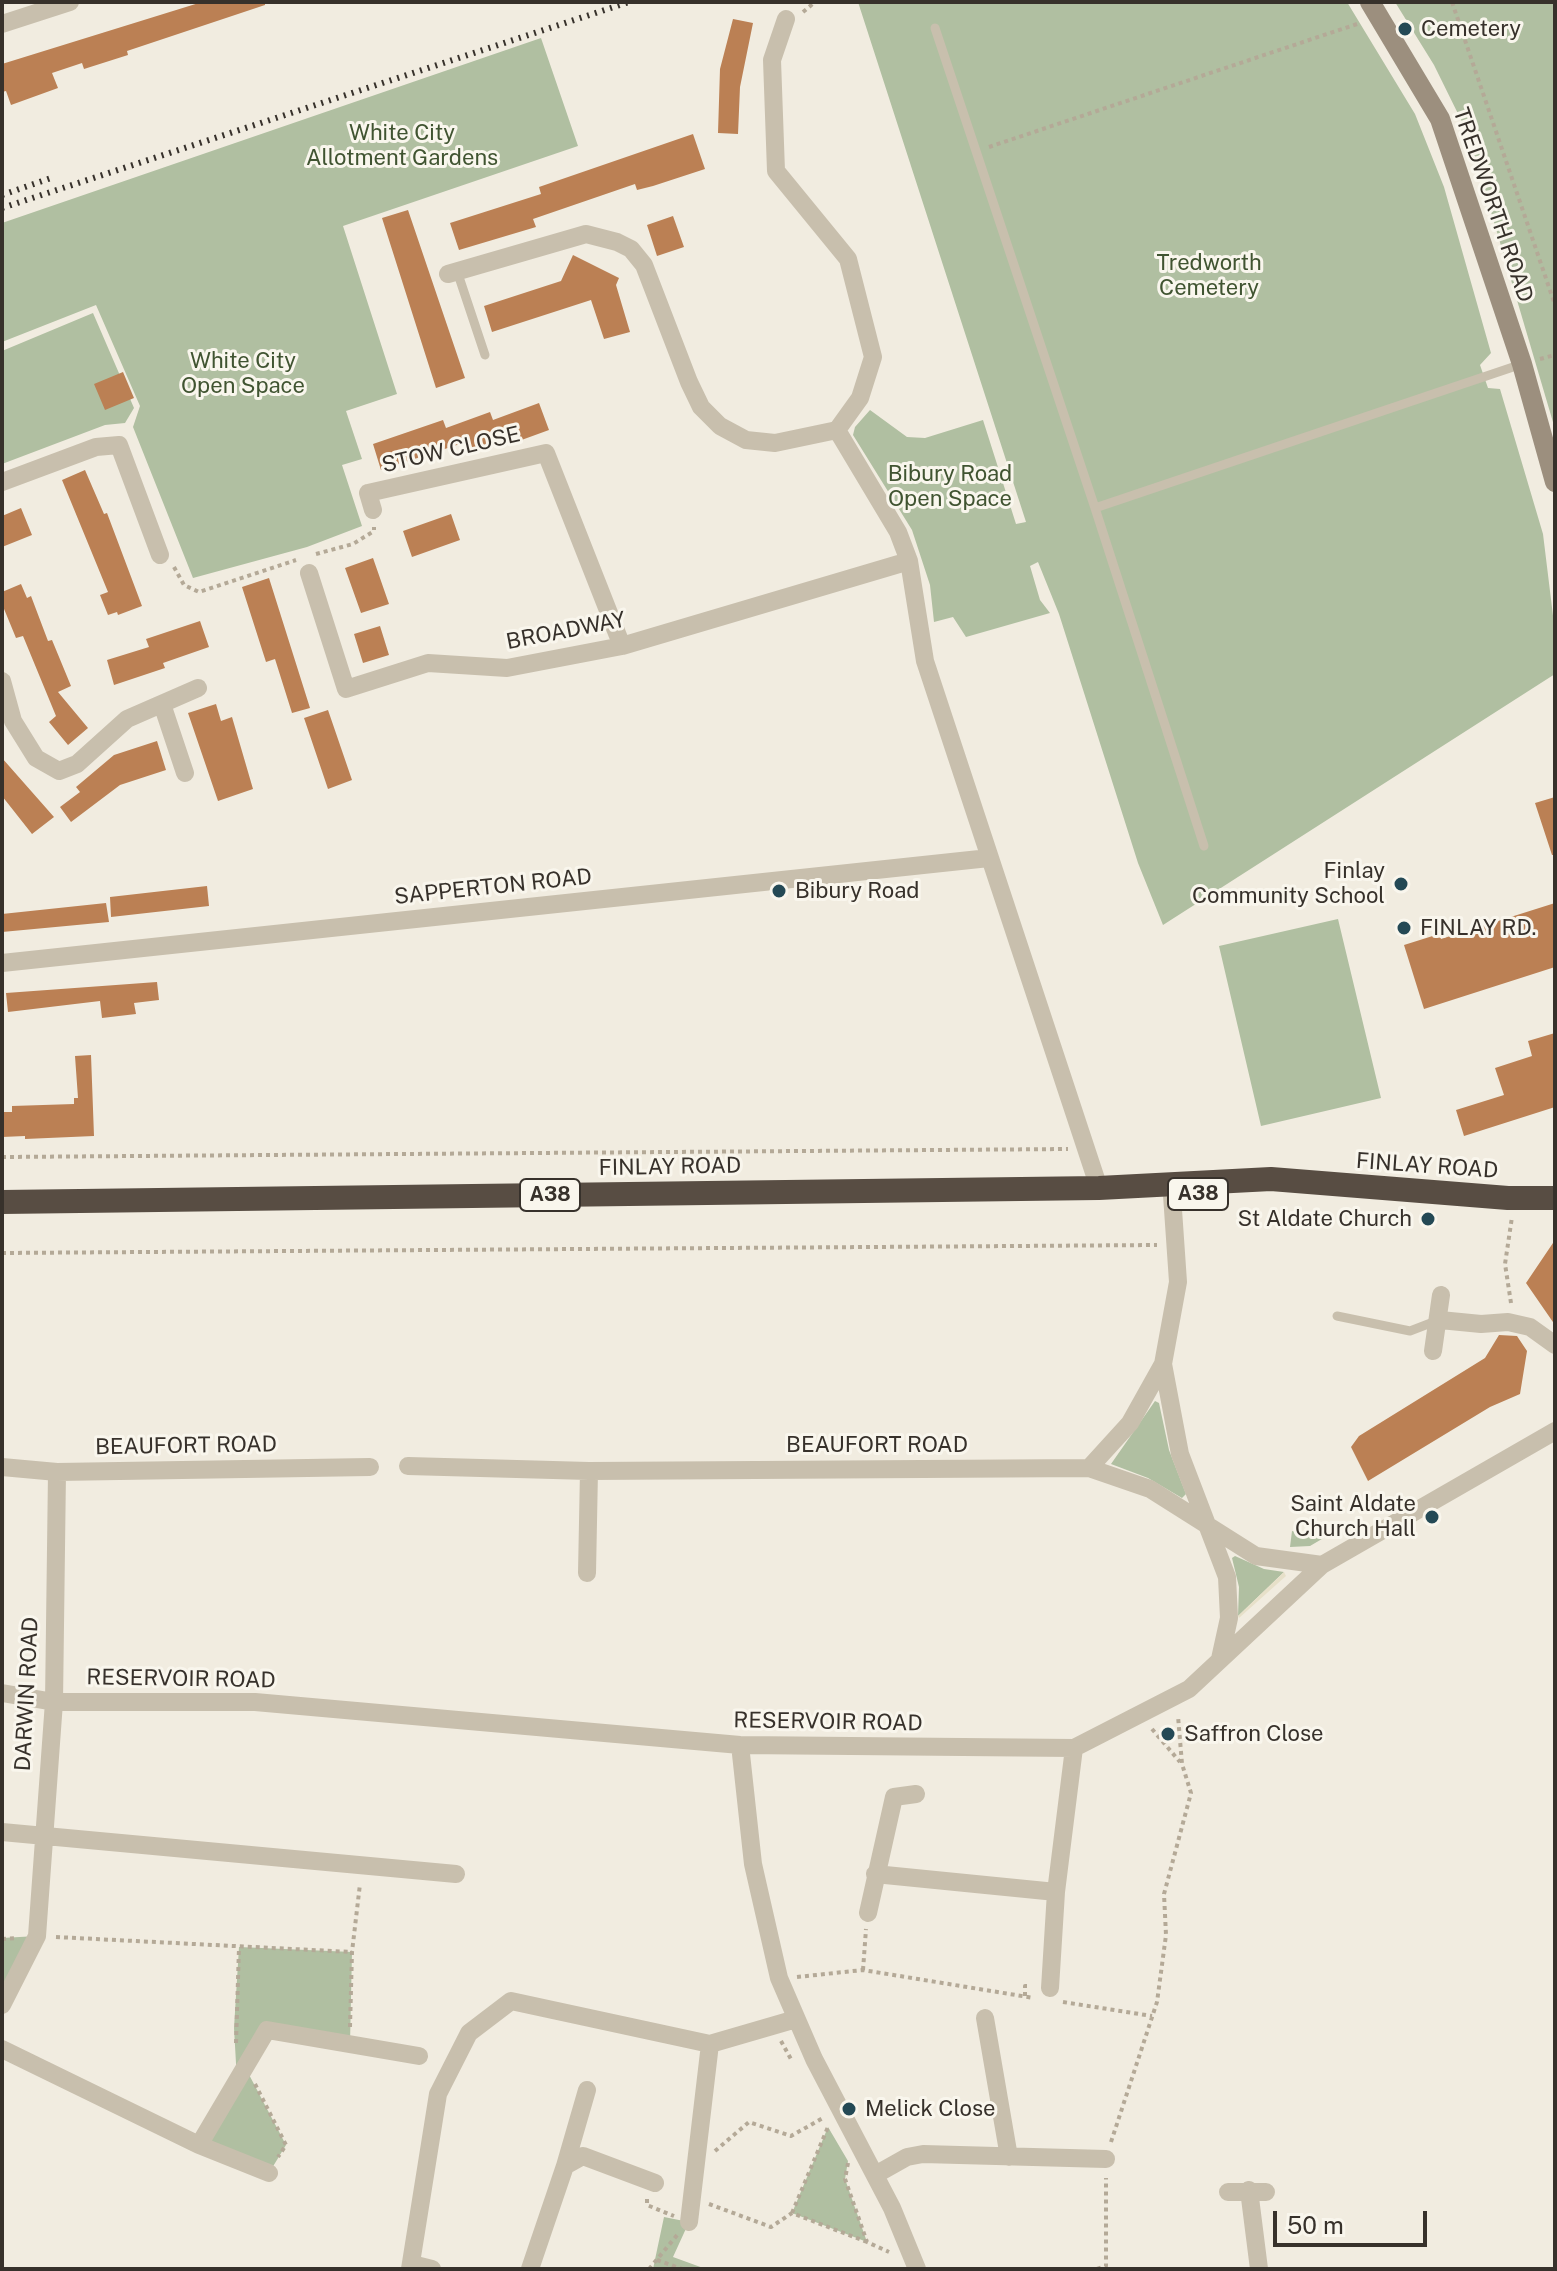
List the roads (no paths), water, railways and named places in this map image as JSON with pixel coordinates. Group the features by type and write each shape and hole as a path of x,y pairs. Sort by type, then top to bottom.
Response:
{"highway":[{"name":"A38","path":"1099,1188 1271,1179 1296,1182"},
{"name":"A38","path":"1099,1188 1172,1195 1273,1191 1296,1182"},
{"name":"FINLAY ROAD","path":"1296,1182 1508,1198 1555,1198"},
{"name":"FINLAY ROAD","path":"2,1202 1099,1188"}],"street":[{"path":"2,24 70,2"},
{"name":"TREDWORTH ROAD","path":"1374,8 1440,119 1522,364 1555,482"},
{"path":"452,272 586,234 617,242 631,249 644,265 701,407 720,426 746,440 775,443 837,430 860,398 873,357 848,259 776,171 772,60 786,19"},
{"path":"837,430 898,532 909,561 925,661 1099,1188"},
{"path":"2,482 96,447 119,445 165,557"},
{"name":"STOW CLOSE","path":"373,510 368,493 546,453 622,646"},
{"name":"BROADWAY","path":"309,573 346,689 428,663 507,668 622,646 909,561"},
{"path":"2,681 13,721 36,758 59,771 77,764 127,719 198,688"},
{"path":"162,704 185,773"},
{"name":"SAPPERTON ROAD","path":"2,963 989,858"},
{"path":"1089,1468 1130,1423 1163,1364 1178,1282 1172,1195"},
{"path":"1433,1351 1440,1320 1441,1295"},
{"path":"1440,1320 1481,1324 1508,1322 1530,1327 1555,1345"},
{"path":"1163,1364 1180,1454 1210,1527 1228,1585 1227,1635 1219,1662"},
{"name":"RESERVOIR ROAD","path":"2,1693 54,1702 255,1702 740,1745 1074,1748 1176,1698 1322,1565 1555,1431"},
{"name":"BEAUFORT ROAD","path":"408,1466 589,1471 1089,1468 1150,1489 1256,1556 1272,1561 1322,1565"},
{"name":"BEAUFORT ROAD","path":"2,1467 57,1472 370,1467"},
{"path":"587,1573 589,1471"},
{"name":"DARWIN ROAD","path":"2,2005 37,1936 54,1702 57,1472"},
{"path":"740,1745 753,1864 779,1978 917,2269"},
{"path":"1047,1996 1074,1748"},
{"path":"868,1913 894,1797 916,1794"},
{"path":"2,1832 456,1874"},
{"path":"875,1874 1056,1892"},
{"path":"432,2269 411,2267 438,2094 469,2033 511,2001 710,2044 796,2019"},
{"path":"985,2018 1009,2157"},
{"path":"199,2145 267,2030 419,2056"},
{"path":"689,2222 710,2044"},
{"path":"2,2049 199,2145 269,2173"},
{"path":"530,2269 587,2090"},
{"path":"875,2175 907,2157 923,2154 1106,2159"},
{"path":"565,2166 583,2156 652,2182"},
{"path":"1228,2192 1258,2191 1259,2269"}],"lane":[{"path":"935,28 1204,846"},
{"path":"452,272 485,355"},
{"path":"1095,508 1522,364"},
{"path":"1337,1316 1410,1331 1440,1320"}],"railway":[{"path":"2,208 629,2"},
{"path":"2,195 51,178"}],"place":[{"name":"Cemetery","path":"1405,29"},
{"name":"Finlay Community School","path":"1401,884"},
{"name":"Bibury Road","path":"779,891"},
{"name":"FINLAY RD.","path":"1404,928"},
{"name":"St Aldate Church","path":"1428,1219"},
{"name":"Saint Aldate Church Hall","path":"1432,1517"},
{"name":"Saffron Close","path":"1168,1734"},
{"name":"Melick Close","path":"849,2109"}],"park label":[{"name":"White City Allotment Gardens","path":"402,146"},
{"name":"Tredworth Cemetery","path":"1209,276"},
{"name":"White City Open Space","path":"243,374"},
{"name":"Bibury Road Open Space","path":"950,486"}]}
